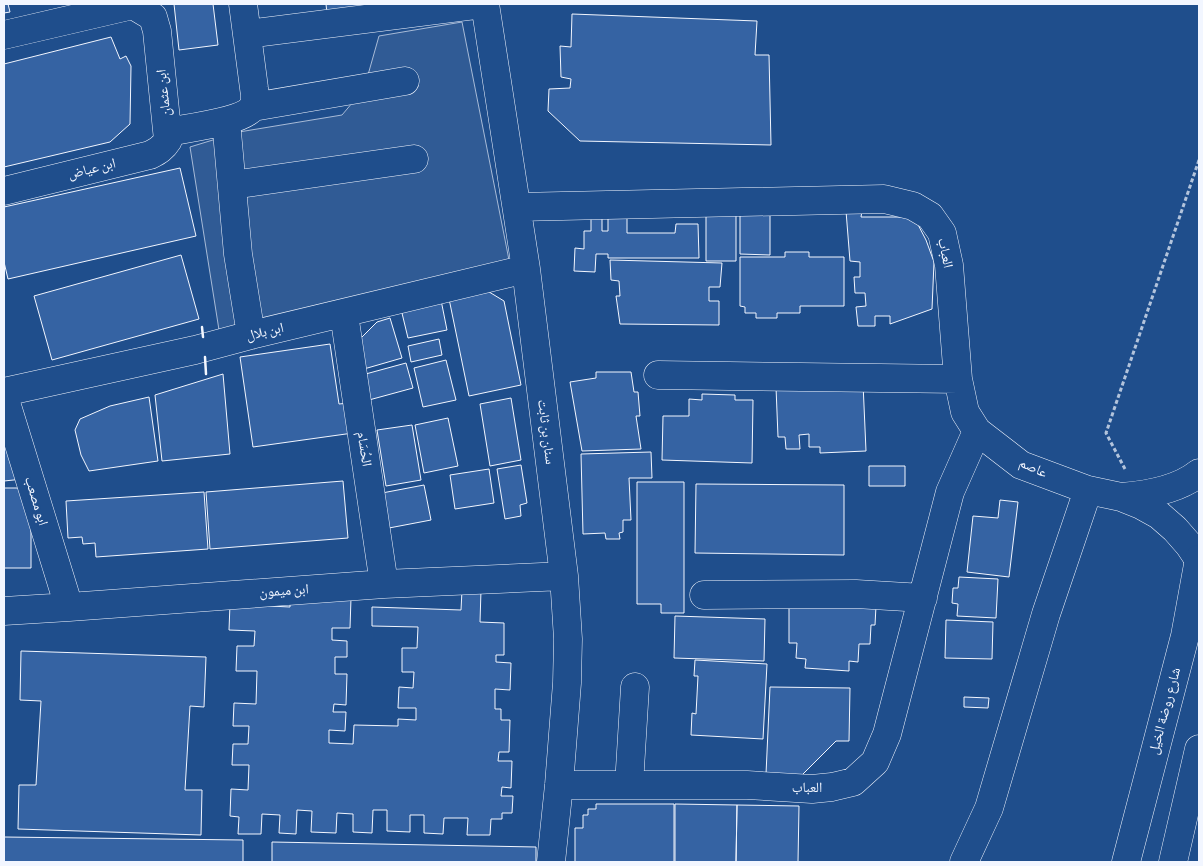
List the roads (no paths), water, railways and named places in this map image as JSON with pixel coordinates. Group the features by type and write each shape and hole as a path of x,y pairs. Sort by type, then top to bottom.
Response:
{"street":[{"path":"243,4 255,98 253,107"},
{"path":"247,34 484,4"},
{"name":"سنان بن ثابت","path":"484,4 526,268 564,576 568,639 567,674 560,784 551,862"},
{"name":"ابن عثمان","path":"4,35 133,5 142,10 153,17 157,31 168,132 226,121 244,114 253,107 405,81"},
{"path":"226,121 238,254 251,335"},
{"name":"ابن عياض","path":"4,191 159,151 168,140 168,132"},
{"path":"232,185 414,159"},
{"name":"العباب","path":"517,207 884,199 913,206 930,216 942,233 949,265 958,379"},
{"name":"ابن بلال","path":"4,394 195,350 526,268"},
{"name":"الحُسَام","path":"344,314 384,584"},
{"path":"658,375 958,379"},
{"name":"عاصم","path":"958,379 965,412 977,431 1021,465 1088,490 1131,496 1170,488 1199,473"},
{"name":"ابو مصعب","path":"4,394 69,607"},
{"name":"العباب","path":"560,784 747,785 812,789 832,788 853,782 876,762 887,734 950,492 977,431"},
{"path":"964,862 989,808 1046,614 1088,490"},
{"name":"عاصم","path":"1131,496 1141,505 1159,515 1175,529 1199,559"},
{"name":"شارع روضة الخيل","path":"1126,862 1178,664 1199,559"},
{"name":"ابن ميمون","path":"4,611 384,584 564,576"},
{"path":"704,595 856,594 922,598"},
{"path":"629,785 635,687"},
{"path":"1173,862 1199,748"}]}
